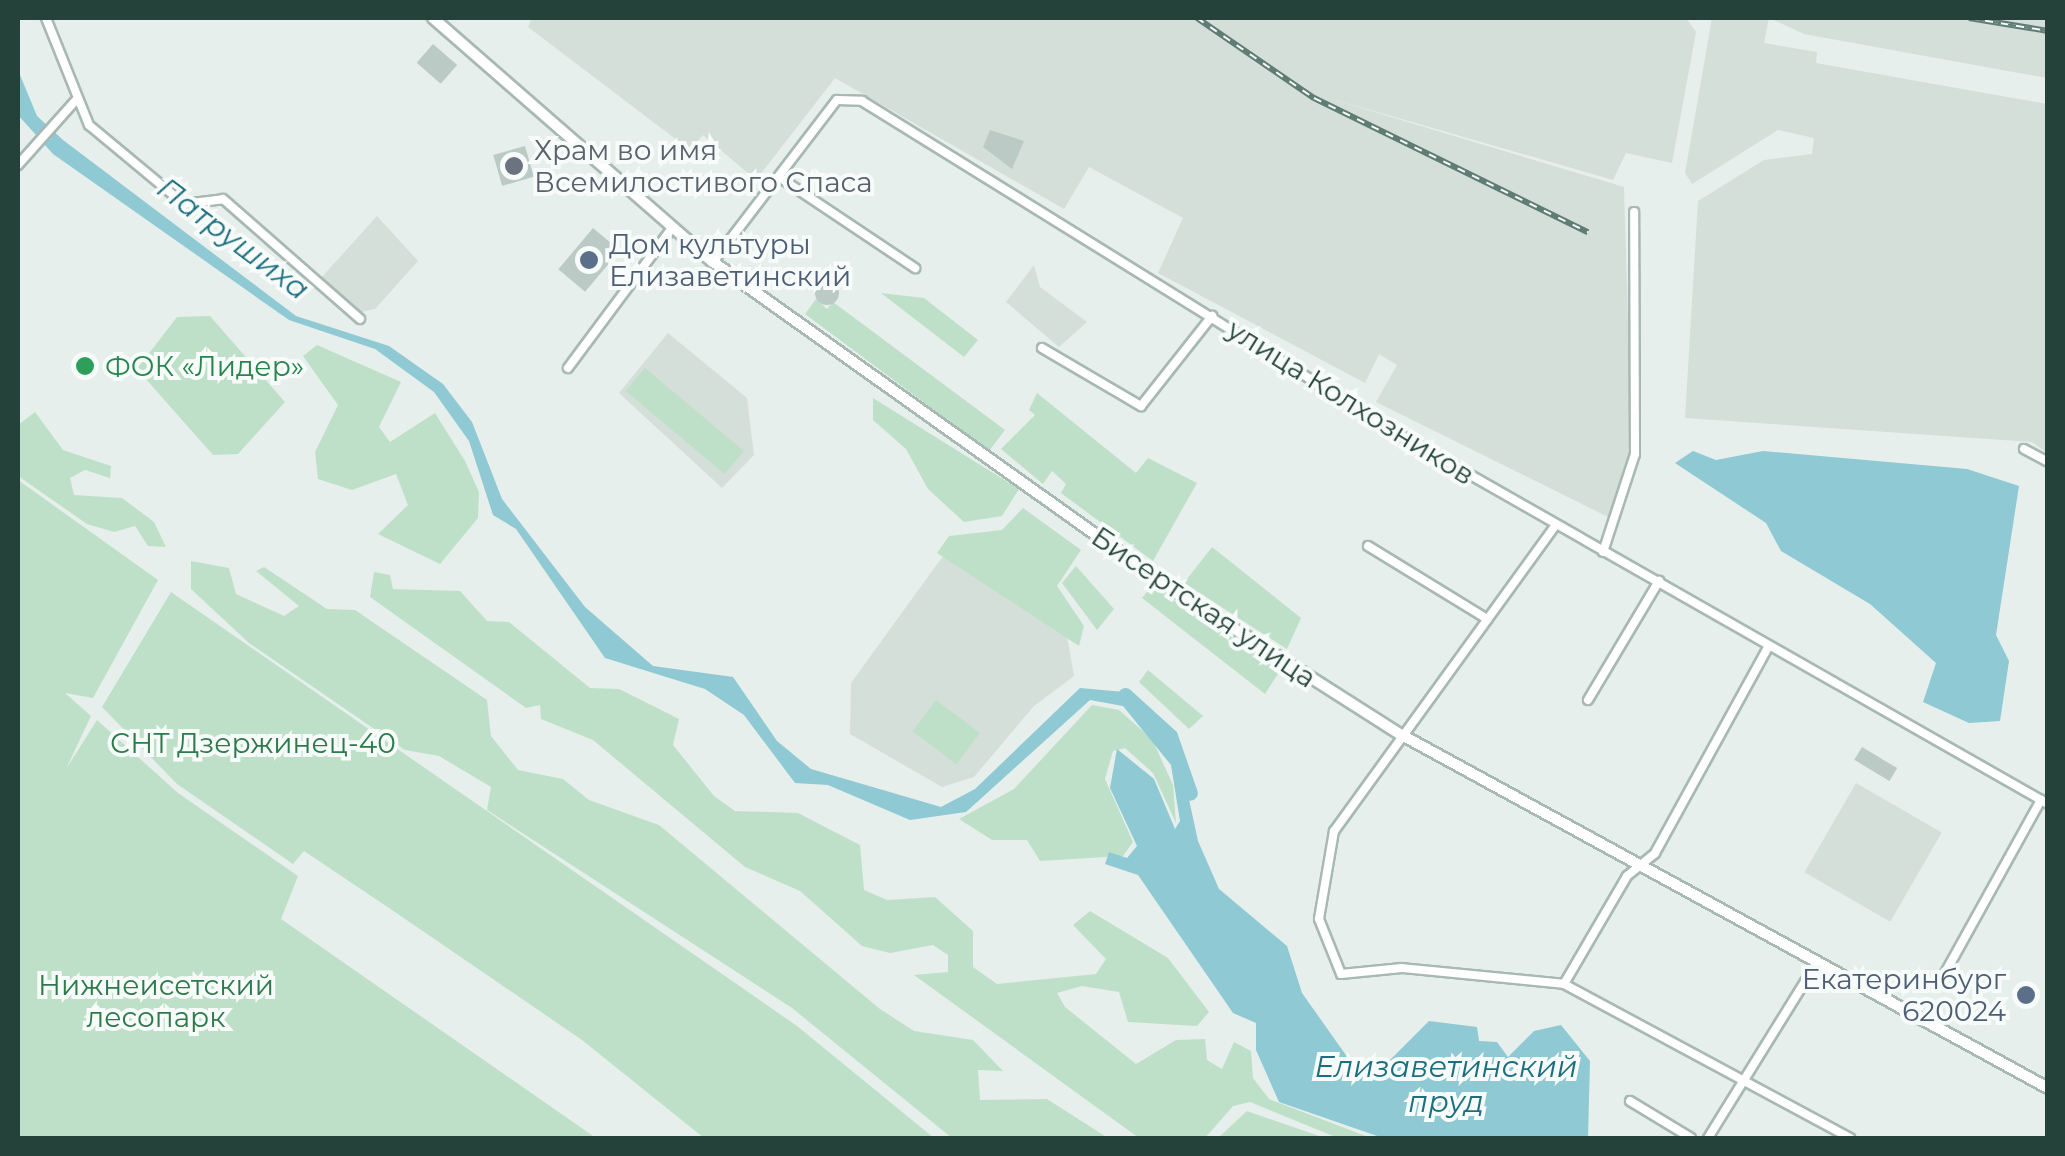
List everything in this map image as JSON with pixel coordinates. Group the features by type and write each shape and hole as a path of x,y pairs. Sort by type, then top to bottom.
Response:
{"main road":[{"name":"Бисертская улица","path":"434,18 712,262 1172,589 1400,734 2048,1088"}],"street":[{"path":"46,18 75,101 89,126 184,204 223,200 360,319"},
{"name":"улица Колхозников","path":"712,262 837,100 850,97 1554,526 2044,802"},
{"path":"18,165 75,101"},
{"path":"779,177 915,268"},
{"path":"1603,552 1635,454 1634,212"},
{"path":"568,368 672,228"},
{"path":"1042,348 1141,406 1212,316"},
{"path":"2024,448 2048,462"},
{"path":"1554,526 1400,734 1334,832 1319,874 1318,919 1341,974 1402,968 1564,984 1850,1138"},
{"path":"1368,546 1487,619"},
{"path":"1588,700 1659,582"},
{"path":"1564,984 1627,876 1643,867 1769,646"},
{"path":"1945,973 2044,802"},
{"path":"1708,1138 1817,962"},
{"path":"1630,1101 1691,1138"}],"shaded area":[{"path":"532,18 1686,18 1696,32 1672,163 1626,153 1613,180 1318,95 1624,187 1632,453 1608,517 1376,402 1397,365 1379,354 1365,383 1158,273 1183,218 1089,167 1064,209 835,78 756,180 703,135 690,150 528,27"},
{"path":"1712,18 1769,18 1764,43 1817,52 1816,63 2047,104 2047,453 2032,442 1685,418 1698,201 1764,160 1812,154 1814,138 1778,130 1692,184 1685,173"},
{"path":"1769,18 2047,18 2047,78 1804,34"},
{"path":"377,216 418,261 375,309 361,312 321,278"},
{"path":"1034,265 1040,287 1087,322 1059,347 1006,302"},
{"path":"668,333 747,398 754,455 722,488 619,393"},
{"path":"943,556 1065,624 1074,676 1034,706 974,777 942,787 850,734 851,683"},
{"path":"1856,783 1942,833 1890,922 1804,872"}],"green space":[{"path":"881,293 924,298 978,340 964,357"},
{"path":"816,299 827,309 833,302 1005,430 989,451 805,314"},
{"path":"210,316 285,402 238,454 213,455 137,369 177,317"},
{"path":"317,345 401,382 379,427 390,442 435,413 465,461 479,492 478,518 440,564 378,534 408,505 396,474 352,490 318,479 315,452 338,405 303,356"},
{"path":"645,368 744,451 725,474 626,391"},
{"path":"1037,393 1136,473 1148,458 1197,483 1153,561 1061,493 1066,484 1052,471 1043,484 1001,449 1035,415 1029,410"},
{"path":"873,398 1019,489 1002,516 964,522 928,489 906,449 873,420"},
{"path":"35,412 63,450 111,466 110,478 85,470 70,478 74,495 122,498 154,522 166,547 148,546 135,526 114,532 87,524 18,476 18,425"},
{"name":"Нижнеисетский лесопарк","path":"18,480 158,580 93,698 65,693 91,716 66,769 97,720 178,793 298,876 281,919 596,1138 18,1138"},
{"path":"1023,508 1081,550 1057,586 1084,626 1079,646 937,553 949,536 1002,530"},
{"path":"1212,547 1301,618 1287,649 1184,583"},
{"path":"191,561 229,568 236,594 284,616 299,606 256,571 264,567 327,609 355,610 487,700 491,736 518,770 563,779 589,800 659,825 880,1009 914,1031 973,1040 1003,1071 978,1070 980,1100 1047,1099 1108,1138 952,1138 792,1008 487,810 491,787 439,756 405,750 249,643 191,589"},
{"path":"1076,566 1114,609 1097,630 1062,583"},
{"path":"374,572 390,575 393,589 460,591 487,621 509,622 590,688 619,689 679,719 673,745 714,796 735,811 798,813 860,845 864,890 887,900 935,897 973,931 973,967 997,984 1096,974 1106,959 1073,925 1090,911 1168,958 1209,1012 1197,1026 1128,1022 1119,992 1082,986 1057,993 1065,1007 1136,1064 1176,1040 1205,1039 1207,1060 1222,1069 1234,1042 1251,1051 1253,1078 1269,1099 1371,1138 1338,1138 1250,1102 1233,1106 1205,1138 1139,1138 914,975 948,972 948,955 933,945 890,953 862,946 800,891 745,867 593,740 541,719 540,705 526,708 370,597"},
{"path":"1152,586 1281,669 1265,694 1142,598"},
{"name":"СНТ Дзержинец-40","path":"171,592 797,1026 934,1138 704,1138 582,1040 392,910 304,851 293,864 177,784 102,707"},
{"path":"1148,670 1203,716 1189,729 1139,682"},
{"path":"936,700 980,733 956,764 913,731"},
{"path":"1092,705 1119,710 1152,739 1173,785 1176,823 1153,773 1125,748 1113,751 1105,779 1133,842 1123,856 1040,861 1027,840 992,840 959,819 1014,789"},
{"path":"1247,1111 1325,1138 1218,1138"}],"water":[{"name":"Елизаветинский пруд","path":"18,70 37,116 63,140 296,316 389,346 443,384 472,422 502,499 585,607 653,666 733,677 777,741 811,769 941,807 975,789 1080,688 1124,692 1156,718 1180,758 1198,841 1219,889 1287,946 1302,993 1355,1068 1386,1064 1429,1021 1477,1027 1479,1041 1497,1042 1508,1057 1534,1031 1561,1025 1590,1061 1588,1138 1383,1138 1279,1102 1256,1050 1256,1023 1233,1013 1138,875 1105,864 1109,852 1127,858 1137,846 1110,788 1117,749 1154,779 1175,829 1180,821 1171,765 1123,706 1090,700 966,812 910,820 828,785 795,783 744,715 705,689 605,658 516,529 493,515 469,441 434,392 375,349 289,320 53,154 18,115"},
{"path":"1693,451 1716,460 1763,451 1967,469 2019,486 1996,635 2009,661 2000,721 1969,723 1923,702 1936,663 1870,604 1781,551 1766,523 1675,463"}],"building":[{"path":"433,44 457,65 441,84 417,63"},
{"path":"990,130 1024,141 1012,169 983,147"},
{"name":"Храм во имя Всемилостивого Спаса","path":"525,146 534,177 502,186 493,155"},
{"name":"Дом культуры Елизаветинский","path":"593,228 620,250 585,292 558,269"},
{"path":"827,281 836,284 836,302 827,305 818,302 815,293 818,284"},
{"path":"1862,747 1897,768 1889,781 1854,760"}],"waterway":[{"name":"Патрушиха","path":"1125,695 1170,736 1190,793"}],"railway":[{"path":"1197,18 1314,98 1588,232"},
{"path":"1969,18 2048,31"}],"place":[{"name":"Храм во имя Всемилостивого Спаса","path":"514,166"},
{"name":"Дом культуры Елизаветинский","path":"589,260"},
{"name":"ФОК «Лидер»","path":"85,366"},
{"name":"Екатеринбург 620024","path":"2026,995"}]}
